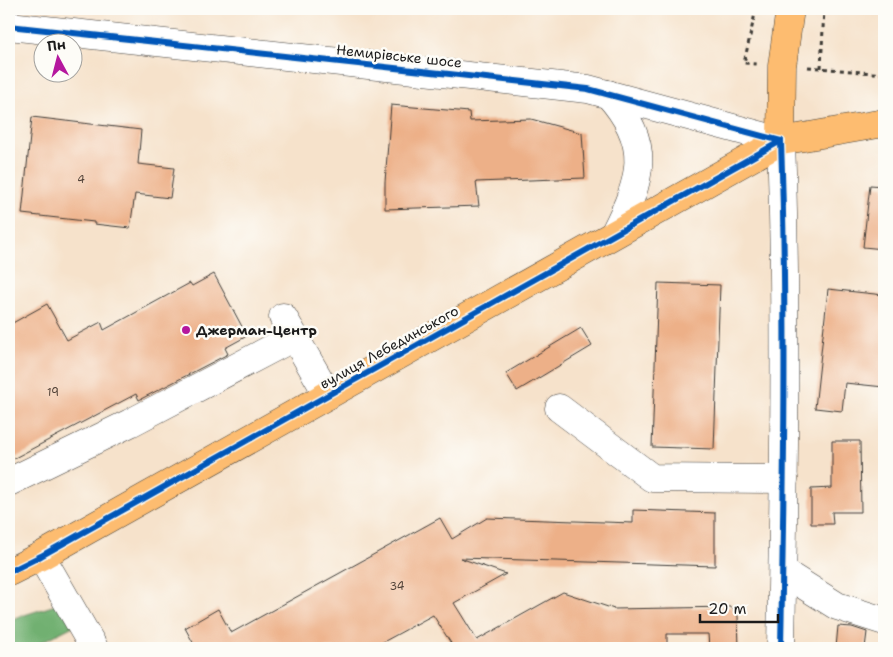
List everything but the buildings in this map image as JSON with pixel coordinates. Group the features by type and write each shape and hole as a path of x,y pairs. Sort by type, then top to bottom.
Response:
{"main road":[{"path":"781,141 782,66 790,9"},
{"name":"Немирівське шосе","path":"781,141 884,123"},
{"name":"вулиця Лебединського","path":"9,572 41,556 781,141"}],"street":[{"name":"Немирівське шосе","path":"9,26 588,88 781,141"},
{"path":"608,94 622,108 629,121 637,139 639,159 631,201 614,234"},
{"path":"781,141 784,227 784,479 781,648"},
{"path":"9,482 130,423 288,327 328,395"},
{"path":"559,408 652,478 784,479"},
{"path":"41,556 94,648"},
{"path":"783,572 836,606 881,615"}],"path":[{"path":"744,63 756,9"},
{"path":"824,9 821,68 884,74"}],"green space":[{"path":"71,600 83,621 30,648 9,648 9,620"}],"cycle path":[{"path":"9,26 588,89 781,141"},
{"path":"781,141 784,331 781,648"},
{"path":"9,572 41,556 781,141"}],"place":[{"name":"Джерман-Центр","path":"186,330"}]}
